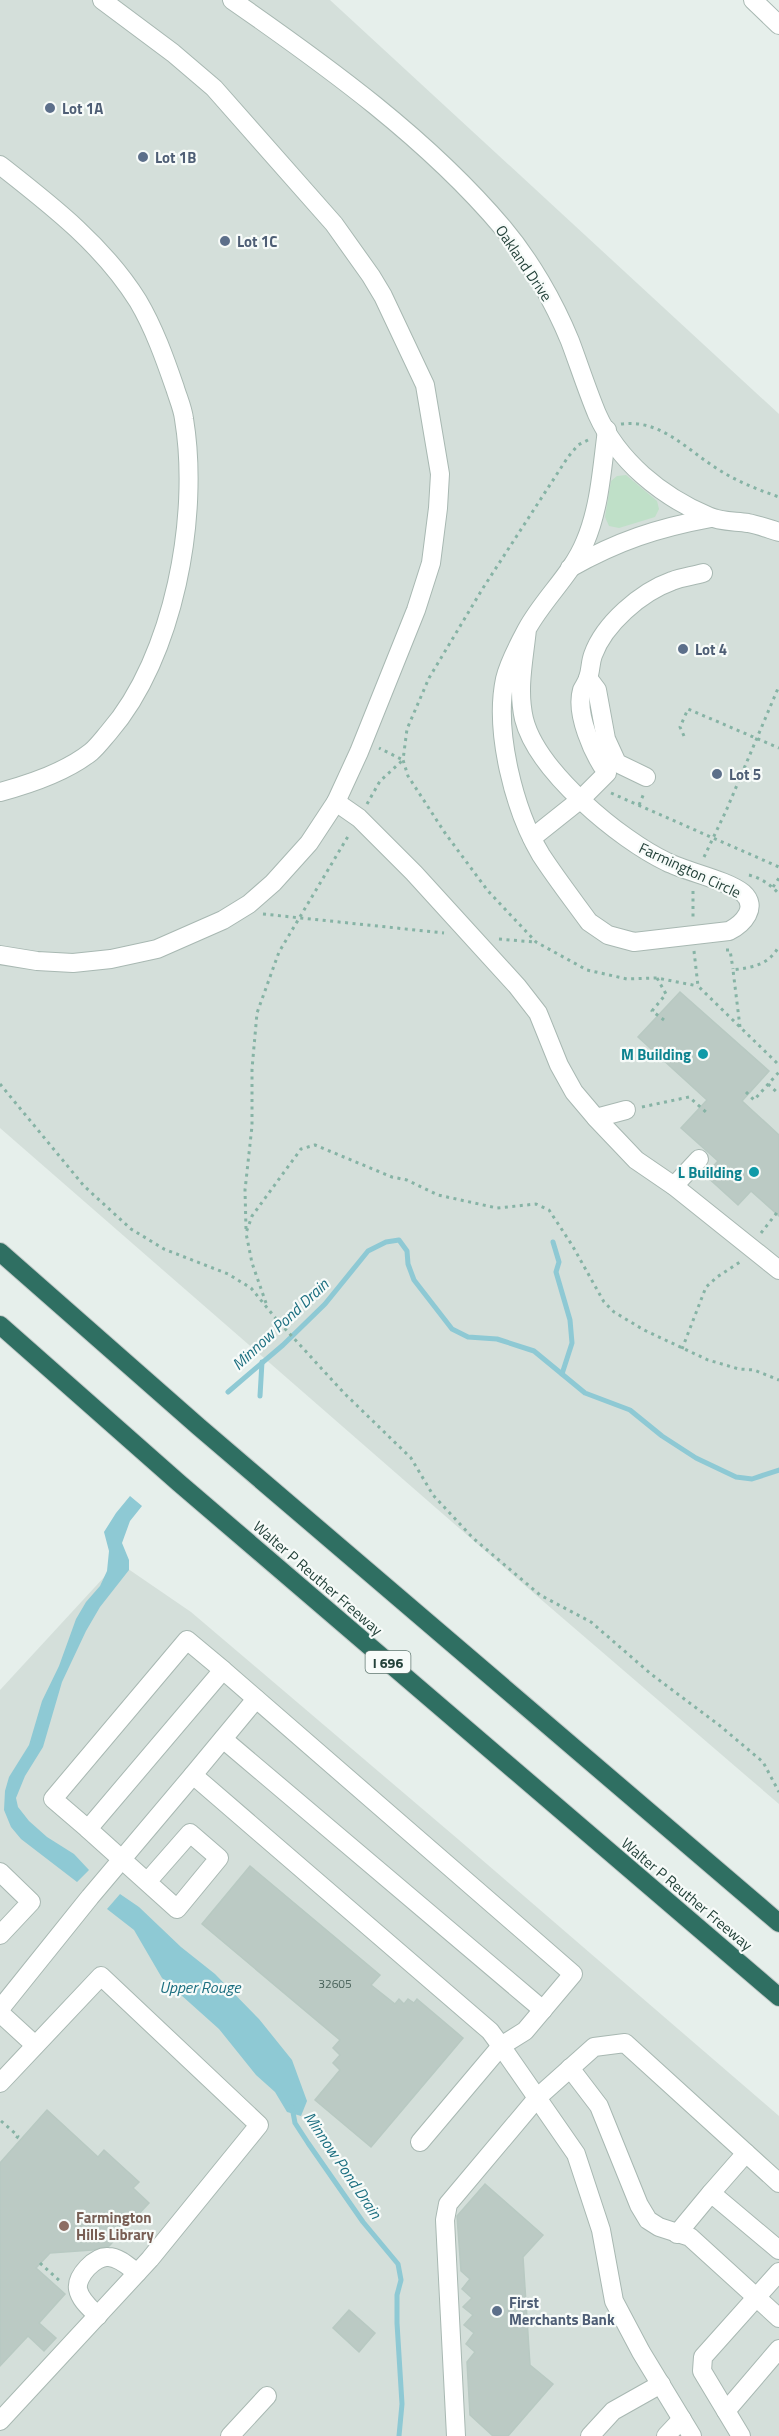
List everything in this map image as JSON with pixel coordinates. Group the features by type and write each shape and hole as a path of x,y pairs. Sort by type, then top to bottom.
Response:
{"highway":[{"path":"0,1252 199,1427 779,1923"},
{"name":"Walter P Reuther Freeway","path":"0,1325 179,1483 779,1996"}],"street":[{"path":"0,955 61,962 111,959 157,949 223,920 249,904 273,883 309,843 336,802 363,741 416,610 431,563 438,508 440,474 425,385 372,276 334,224 214,88 173,53 102,0"},
{"name":"Oakland Drive","path":"232,0 305,50 365,99 460,182 503,229 521,252 554,307 569,339 598,415 634,468 648,481 683,504 711,518 750,524 779,532"},
{"path":"753,0 779,25"},
{"path":"0,165 67,217 109,263 138,301 162,350 184,417 188,468 188,517 179,570 166,620 148,668 125,713 91,752 38,782 0,792"},
{"name":"Farmington Circle","path":"527,629 520,688 525,722 541,754 581,799 636,845 666,862 740,891 748,900 750,908 740,926 729,931 634,942 618,939 589,922 532,838 507,759 503,717 505,679 527,629 585,544 593,519 607,430"},
{"name":"Farmington Circle","path":"569,569 606,548 666,526 711,518"},
{"path":"646,777 612,768 596,756 583,715 582,692 588,678 593,653 617,617 640,599 671,581 703,573"},
{"path":"532,838 581,799 612,768"},
{"path":"336,802 359,818 414,873 538,1013 559,1065 574,1092 596,1118 636,1160 674,1186 779,1270"},
{"path":"596,1118 626,1110"},
{"path":"674,1186 699,1159"},
{"path":"147,1882 53,1799 187,1640 573,1974 525,2031 501,2046 420,2142"},
{"path":"88,1829 223,1670"},
{"path":"35,2045 0,2011 122,1859 256,1699"},
{"path":"223,1739 543,2010"},
{"path":"193,1775 481,2023 501,2046 576,2154 601,2230 614,2301 692,2436"},
{"path":"0,1872 31,1902 0,1935"},
{"path":"0,2083 101,1976 259,2125 137,2273 0,2421"},
{"path":"456,2436 445,2220 448,2204 538,2097 594,2047 625,2043 779,2183"},
{"path":"570,2068 599,2106 639,2205 648,2220 659,2227 690,2237 779,2318"},
{"path":"677,2234 746,2153"},
{"path":"711,2193 779,2250"},
{"path":"98,2316 84,2303 77,2288 80,2277 95,2260 107,2256 121,2261 137,2273"},
{"path":"741,2436 702,2371 703,2357 779,2272"},
{"path":"726,2411 779,2349"},
{"path":"590,2436 613,2411 661,2384"},
{"path":"230,2436 267,2396"},
{"path":"666,2436 682,2420"}],"path":[{"path":"698,986 657,978 627,979 587,970 553,954 536,942 488,891 445,833 408,776 403,760 407,729 429,678 457,630 573,450 619,424 632,422 673,436 713,466 746,486 779,497"},
{"path":"684,736 680,727 687,709 779,748"},
{"path":"363,741 403,760"},
{"path":"266,1305 252,1263 246,1233 245,1191 252,1126 252,1069 257,1013 279,952 380,781 403,760"},
{"path":"606,800 606,791 779,867"},
{"path":"739,873 757,877 773,887 779,894"},
{"path":"773,887 779,878"},
{"path":"249,904 265,914 536,942"},
{"path":"733,970 757,967 774,956 779,946"},
{"path":"721,951 730,950 740,1028"},
{"path":"694,952 703,952"},
{"path":"657,978 666,994 652,1011 664,1020"},
{"path":"776,1062 779,1058"},
{"path":"746,1092 754,1100 779,1072"},
{"path":"0,1084 84,1186 131,1229 164,1249 228,1274 251,1288 277,1320 344,1392 411,1458 433,1495 473,1538 540,1595 591,1622 651,1674 719,1725 763,1762 779,1792"},
{"path":"768,1084 779,1094"},
{"path":"626,1110 689,1097 707,1113"},
{"path":"246,1233 252,1216 301,1149 315,1145 392,1177 407,1180 438,1195 497,1208 536,1204 549,1210 573,1245 604,1302 614,1312 682,1349 708,1360 739,1369 754,1370 779,1380"},
{"path":"682,1349 706,1287 753,1248 779,1210"},
{"path":"1,2121 18,2136 16,2139"},
{"path":"40,2263 64,2284"}],"shaded area":[{"path":"0,0 330,0 779,414 779,1804 0,1128"},
{"path":"118,1562 191,1612 779,2116 779,2436 0,2436 0,1690"}],"green space":[{"path":"626,475 657,501 659,509 655,517 619,528 609,526 605,517 611,481 617,476"}],"water":[{"path":"130,1496 142,1506 130,1521 122,1543 129,1560 129,1570 100,1607 86,1631 62,1682 43,1747 25,1776 16,1798 18,1807 29,1821 47,1837 74,1854 89,1870 77,1882 21,1839 11,1827 4,1810 5,1791 9,1777 29,1745 42,1701 59,1666 76,1619 86,1602 100,1586 107,1571 109,1551 104,1532"},
{"name":"Upper Rouge","path":"120,1894 139,1907 181,1947 215,1974 259,2019 292,2060 307,2101 301,2116 287,2112 275,2092 256,2075 219,2029 162,1978 134,1930 107,1909"}],"building":[{"path":"680,992 769,1071 742,1101 779,1135 779,1216 751,1191 738,1205 705,1175 718,1161 681,1128 707,1100 638,1037"},
{"path":"250,1866 380,1975 371,1985 395,2004 399,1999 404,2004 408,1999 414,2003 417,1999 463,2038 371,2147 315,2100 340,2070 333,2063 340,2055 333,2048 340,2040 202,1924"},
{"name":"Farmington Hills Library","path":"47,2110 98,2157 104,2150 139,2182 133,2188 149,2203 109,2246 92,2250 50,2253 36,2268 65,2294 39,2323 56,2338 44,2351 28,2336 0,2366 0,2163"},
{"name":"First Merchants Bank","path":"485,2184 543,2235 523,2257 530,2365 553,2384 508,2436 493,2436 470,2415 467,2362 475,2352 466,2344 474,2333 464,2325 473,2315 463,2307 472,2298 462,2289 470,2279 461,2271 457,2216"},
{"path":"349,2310 375,2333 359,2352 333,2328"}],"waterway":[{"name":"Minnow Pond Drain","path":"228,1392 283,1345 325,1304 368,1251 386,1242 399,1240 407,1251 408,1264 414,1280 452,1329 468,1337 497,1339 534,1351 585,1393 630,1410 662,1436 696,1458 736,1477 752,1479 779,1470"},
{"path":"553,1242 559,1262 556,1272 570,1320 572,1343 562,1374"},
{"path":"260,1396 262,1362"},
{"name":"Minnow Pond Drain","path":"292,2107 295,2123 308,2143 363,2222 398,2264 401,2280 397,2295 397,2323 402,2404 399,2436"}],"place":[{"name":"Lot 1A","path":"50,108"},
{"name":"Lot 1B","path":"143,157"},
{"name":"Lot 1C","path":"225,241"},
{"name":"Lot 4","path":"683,649"},
{"name":"Lot 5","path":"717,774"},
{"name":"M Building","path":"703,1054"},
{"name":"L Building","path":"754,1172"},
{"name":"Farmington Hills Library","path":"64,2226"},
{"name":"First Merchants Bank","path":"497,2311"}]}
